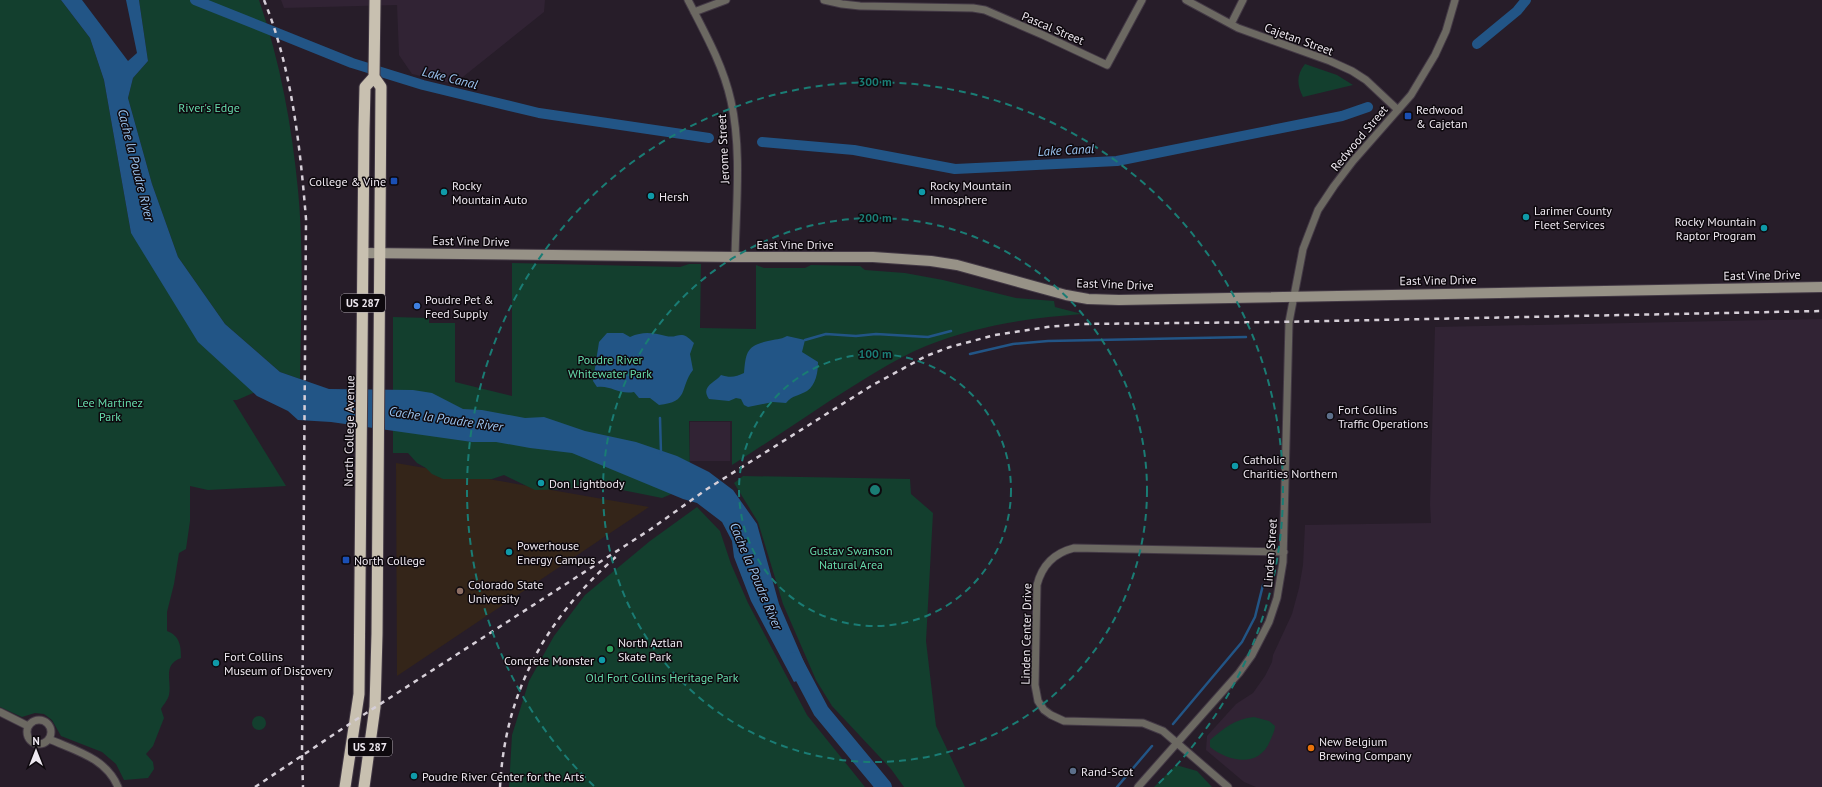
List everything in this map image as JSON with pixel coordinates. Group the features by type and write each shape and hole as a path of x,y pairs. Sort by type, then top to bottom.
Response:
{"highway":[{"name":"North College Avenue","path":"364,787 375,707 381,87 374,77 374,0"},
{"name":"North College Avenue","path":"345,787 359,694 366,87 374,77"}],"main road":[{"name":"East Vine Drive","path":"363,253 735,258 873,257 930,261 957,266 1045,290 1088,299 1119,300 1822,287"}],"street":[{"name":"Jerome Street","path":"688,0 718,59 731,102 736,150 735,258"},
{"path":"694,12 726,0"},
{"name":"Pascal Street","path":"824,0 860,6 917,3 985,10 1107,65 1142,0"},
{"name":"Cajetan Street","path":"1186,0 1231,24 1330,61 1352,71 1366,80 1398,110"},
{"path":"1231,24 1244,0"},
{"name":"Redwood Street","path":"1293,296 1303,249 1318,210 1353,161 1411,95 1435,55 1446,30 1452,1"},
{"name":"Linden Street","path":"1138,787 1239,673 1260,642 1277,598 1284,552 1289,322 1293,296"},
{"name":"Linden Center Drive","path":"1228,787 1163,731 1150,725 1064,721 1044,710 1038,701 1034,686 1037,585 1044,566 1055,555 1074,548 1284,552"},
{"path":"0,712 28,726"},
{"path":"36,720 45,721 51,730 49,739 40,744 33,743 27,734 28,726 36,720"},
{"path":"49,739 99,762 114,776 118,787"}],"shaded area":[{"path":"281,0 545,0 544,12 454,84 412,74 399,55 397,5 284,8"},
{"path":"1822,319 1822,787 1256,787 1244,782 1206,750 1207,736 1236,704 1253,693 1265,676 1272,662 1273,655 1292,614 1299,588 1303,565 1305,525 1431,523 1430,504 1435,327"},
{"path":"690,422 730,422 730,461 690,461"},
{"name":"Colorado State University","path":"396,463 649,507 397,676"}],"green space":[{"name":"Lee Martinez Park","path":"0,0 61,0 90,38 104,80 131,233 260,390 237,400 233,400 286,486 208,490 190,486 190,521 186,549 179,553 174,584 167,612 167,631 175,636 179,642 181,658 175,661 170,669 169,695 161,709 164,718 153,746 146,754 153,762 154,769 148,778 124,780 116,764 102,752 61,736 52,720 44,714 35,713 22,717 0,707"},
{"name":"River's Edge","path":"139,0 259,0 273,46 289,118 298,190 302,260 300,379 280,372 225,324 178,257 152,184 128,98 133,78 148,61"},
{"path":"1305,64 1337,75 1353,85 1303,97 1298,80 1300,72"},
{"name":"Poudre River Whitewater Park","path":"512,263 680,267 689,264 701,264 700,328 756,329 756,265 764,268 805,268 811,265 860,266 865,270 905,273 943,280 1016,298 1054,301 1055,307 1082,314 1002,324 964,333 926,346 889,364 866,378 732,465 732,421 689,421 690,477 681,490 662,498 592,484 568,489 535,490 504,475 492,479 443,479 432,474 426,468 417,463 408,453 393,453 393,317 429,318 429,323 455,323 455,382 512,396"},
{"name":"Gustav Swanson Natural Area","path":"743,476 910,479 911,494 933,513 926,641 936,726 965,787 904,787 891,769 832,706 816,680 783,604 758,522 734,483"},
{"name":"Old Fort Collins Heritage Park","path":"697,507 720,531 731,564 748,603 807,715 865,787 509,787 512,735 529,681 554,636 585,595 650,541"},
{"path":"259,716 264,718 266,723 264,728 259,730 254,728 252,723 254,718"},
{"path":"1254,717 1269,721 1275,726 1270,741 1265,750 1259,755 1251,759 1234,759 1210,747 1210,740 1225,728 1235,722"},
{"path":"1176,765 1197,771 1212,787 1154,787"}],"water":[{"path":"61,0 82,0 128,61 137,53 126,0 139,0 148,61 133,78 128,98 152,184 178,257 225,324 280,372 329,389 413,390 432,393 463,409 482,410 525,418 544,417 585,431 636,442 677,456 709,472 733,490 757,524 779,604 810,676 794,682 751,601 734,557 732,541 722,522 697,503 683,499 572,453 496,442 472,442 331,422 298,420 288,411 257,396 198,342 131,233 104,80 90,38"},
{"path":"607,333 623,333 630,337 644,333 652,333 670,337 682,335 686,336 694,343 690,354 693,370 680,397 675,401 659,405 650,398 639,398 634,392 629,393 607,387 597,387 593,381 599,342"},
{"path":"787,336 805,340 802,352 818,362 817,374 813,385 807,391 793,397 786,403 773,402 748,407 744,405 741,399 736,398 729,401 709,399 706,391 707,388 721,375 733,377 744,373 748,351 751,348 761,343"}],"waterway":[{"name":"Lake Canal","path":"195,0 352,63 423,85 539,113 709,138"},
{"name":"Lake Canal","path":"1477,44 1517,11 1526,0"},
{"name":"Lake Canal","path":"762,142 854,150 955,169 1117,161 1342,116 1368,107"},
{"path":"805,340 826,334 856,336 876,334 928,337 951,331"},
{"path":"970,354 1013,344 1048,341 1246,337"},
{"path":"660,418 661,453"},
{"path":"1173,724 1242,642 1255,617 1263,585"},
{"name":"Cache la Poudre River","path":"794,660 821,711 884,787"},
{"path":"1117,787 1152,746"}],"railway":[{"path":"264,0 274,26 288,80 301,164 306,219 303,787"},
{"path":"255,787 357,719 651,529 707,489 871,386 926,356 950,347 995,335 1047,327 1082,324 1278,322 1822,311"},
{"path":"500,787 510,719 521,688 534,659 550,631 570,604 592,579 618,555"}],"place":[{"name":"Redwood & Cajetan","path":"1408,116"},
{"name":"College & Vine","path":"394,181"},
{"name":"Rocky Mountain Auto","path":"444,192"},
{"name":"Rocky Mountain Innosphere","path":"922,192"},
{"name":"Hersh","path":"651,196"},
{"name":"Larimer County Fleet Services","path":"1526,217"},
{"name":"Rocky Mountain Raptor Program","path":"1764,228"},
{"name":"Poudre Pet & Feed Supply","path":"417,306"},
{"name":"Fort Collins Traffic Operations","path":"1330,416"},
{"name":"Catholic Charities Northern","path":"1235,466"},
{"name":"Don Lightbody","path":"541,483"},
{"name":"Powerhouse Energy Campus","path":"509,552"},
{"name":"North College","path":"346,560"},
{"name":"Colorado State University","path":"460,591"},
{"name":"North Aztlan Skate Park","path":"610,649"},
{"name":"Concrete Monster","path":"602,660"},
{"name":"Fort Collins Museum of Discovery","path":"216,663"},
{"name":"New Belgium Brewing Company","path":"1311,748"},
{"name":"Rand-Scot","path":"1073,771"},
{"name":"Poudre River Center for the Arts","path":"414,776"}]}
